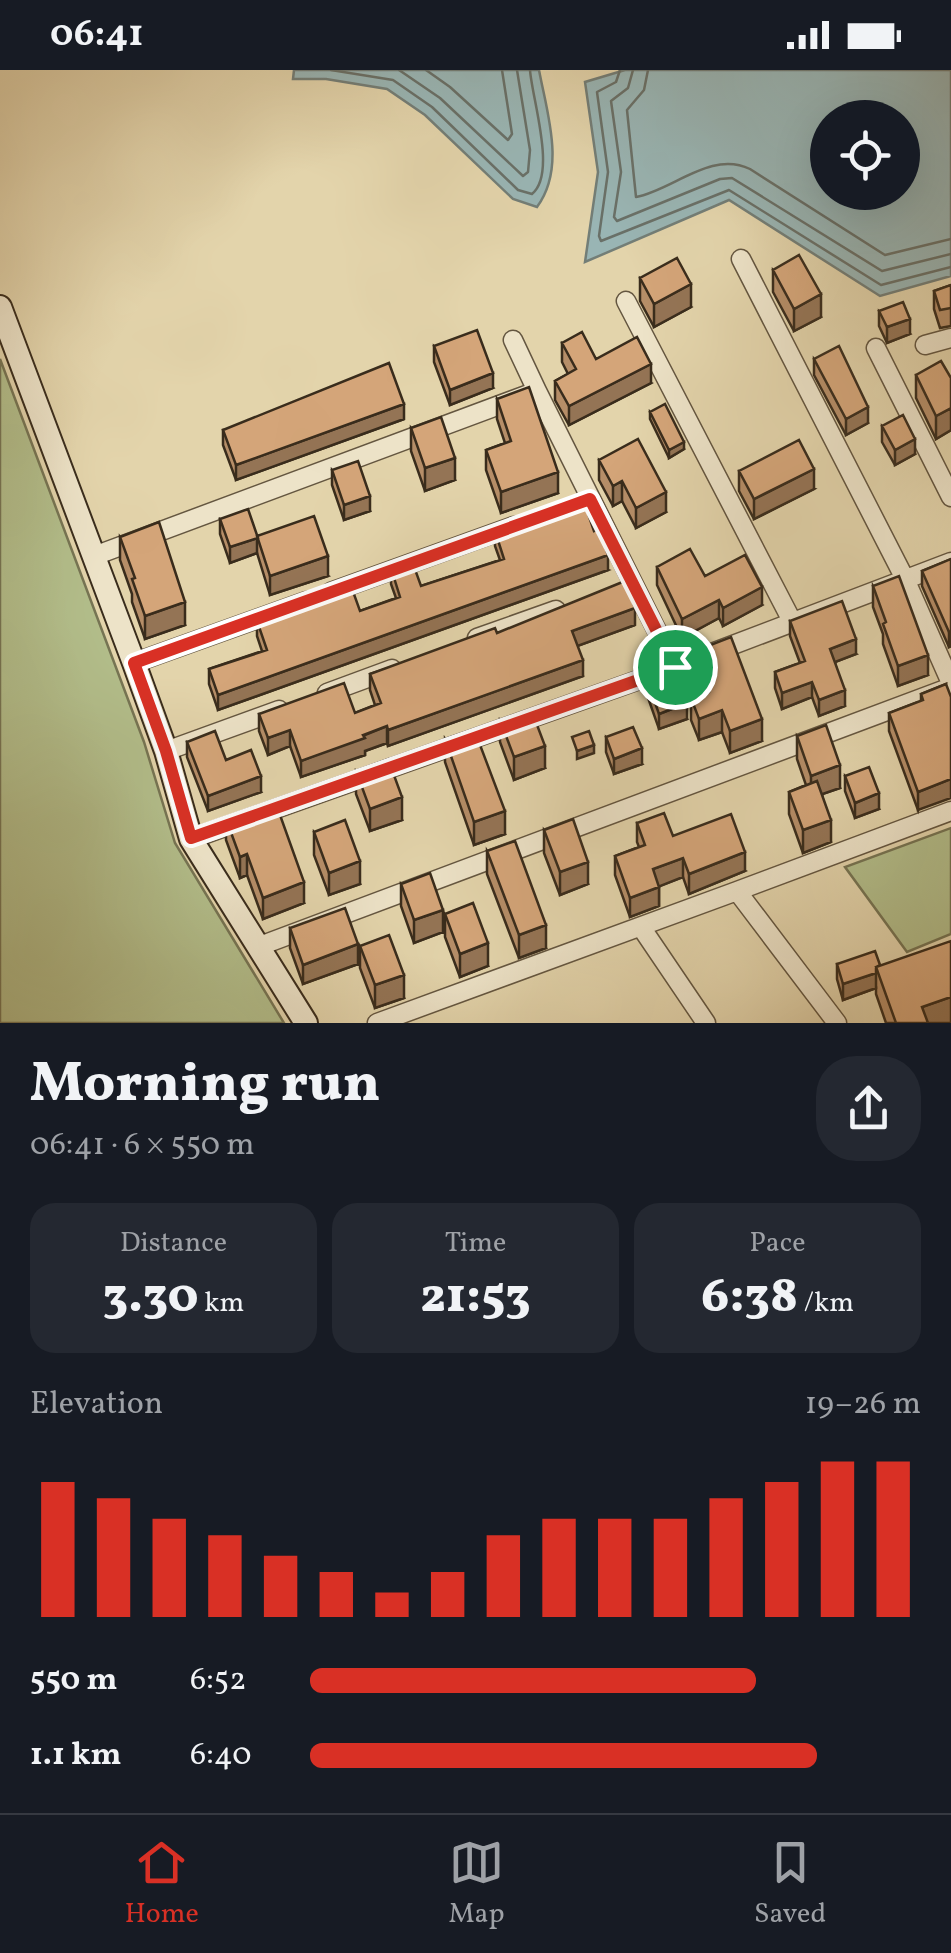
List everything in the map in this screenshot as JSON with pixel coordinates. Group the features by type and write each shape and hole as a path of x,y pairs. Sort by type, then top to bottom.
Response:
{"street":[{"path":"257,947 951,685 905,579 741,260"},
{"path":"626,302 793,622"},
{"path":"0,307 166,751 191,838 306,1023"},
{"path":"926,345 951,338"},
{"path":"514,340 580,502 632,582 675,667"},
{"path":"876,348 951,496"},
{"path":"94,556 536,391"},
{"path":"134,663 535,518"},
{"path":"191,838 675,667 951,562"},
{"path":"613,589 632,582"},
{"path":"464,643 576,603"},
{"path":"315,697 408,663"},
{"path":"166,751 296,704"},
{"path":"377,1023 951,812"},
{"path":"737,891 837,1023"},
{"path":"641,927 706,1023"}],"green space":[{"path":"0,359 144,742 175,843 284,1023 0,1023"},
{"path":"951,828 951,934 907,952 845,867"}],"water":[{"path":"294,70 539,70 552,140 551,175 546,192 537,207 513,199 425,115 387,89 326,79 293,79"},
{"path":"625,70 951,70 951,276 880,296 729,200 585,262 598,172 585,82"}],"building":[{"path":"799,255 821,294 794,309 773,270"},
{"path":"677,258 691,284 654,304 640,278"},
{"path":"951,285 951,308 940,310 934,291"},
{"path":"903,302 910,319 887,327 879,311"},
{"path":"477,330 493,373 450,390 434,346"},
{"path":"582,332 596,359 637,337 651,364 569,406 555,381 576,369 562,343"},
{"path":"839,346 868,407 846,419 814,359"},
{"path":"941,361 951,378 951,408 936,416 916,375"},
{"path":"389,363 404,404 236,465 223,430"},
{"path":"529,387 558,472 501,492 486,450 511,441 497,399"},
{"path":"665,404 684,442 669,450 650,412"},
{"path":"903,415 915,439 895,450 882,426"},
{"path":"441,417 455,458 425,468 411,428"},
{"path":"638,439 666,492 636,508 622,481 613,486 599,460"},
{"path":"799,440 814,469 754,499 739,471"},
{"path":"358,461 370,496 344,505 332,470"},
{"path":"583,499 594,531 599,529 608,555 218,695 209,669 267,650 257,621 350,583 360,611 400,597 391,568 412,561 421,586 504,559 495,531"},
{"path":"248,509 258,538 230,547 220,519"},
{"path":"314,516 328,556 270,576 257,536"},
{"path":"159,522 185,602 145,616 120,537"},
{"path":"690,549 705,576 745,555 762,587 723,608 719,600 682,619 657,567"},
{"path":"951,559 951,631 949,632 922,571"},
{"path":"899,576 928,655 898,666 873,586"},
{"path":"625,581 635,608 572,631 583,660 388,730 387,726 301,761 290,730 268,738 259,714 344,683 355,713 381,703 370,674 495,628 497,633"},
{"path":"842,601 856,639 830,649 845,690 819,700 812,682 782,693 775,672 805,661 790,621"},
{"path":"731,637 762,719 730,731 722,710 699,719 691,698 709,692 712,682 700,649"},
{"path":"674,667 687,703 659,714 646,677"},
{"path":"946,684 951,697 951,779 918,792 889,713 923,700 921,694"},
{"path":"531,709 545,746 514,757 500,720"},
{"path":"826,725 840,765 811,776 797,736"},
{"path":"633,727 642,748 614,759 606,737"},
{"path":"474,729 505,811 474,822 445,739"},
{"path":"215,731 226,760 251,750 261,776 208,796 187,742"},
{"path":"589,731 594,745 577,751 572,737"},
{"path":"388,759 402,797 370,809 356,771"},
{"path":"869,767 879,793 855,803 845,776"},
{"path":"817,781 831,820 803,830 789,792"},
{"path":"275,801 304,882 263,898 247,854 240,857 226,819"},
{"path":"664,813 673,836 731,814 745,852 689,874 683,858 653,869 659,887 630,898 615,856 645,845 637,823"},
{"path":"573,819 588,862 560,872 544,830"},
{"path":"345,820 360,861 329,873 314,832"},
{"path":"515,841 546,925 519,935 487,851"},
{"path":"430,873 443,910 414,920 401,884"},
{"path":"473,903 488,943 460,954 445,914"},
{"path":"345,908 358,944 303,965 290,928"},
{"path":"389,935 404,975 375,985 360,946"},
{"path":"951,941 951,997 922,1007 928,1023 896,1023 876,967"},
{"path":"875,951 880,965 876,973 843,984 837,964"}],"route":[{"path":"590,499 675,667 191,838 166,751 134,663 590,499"}]}
